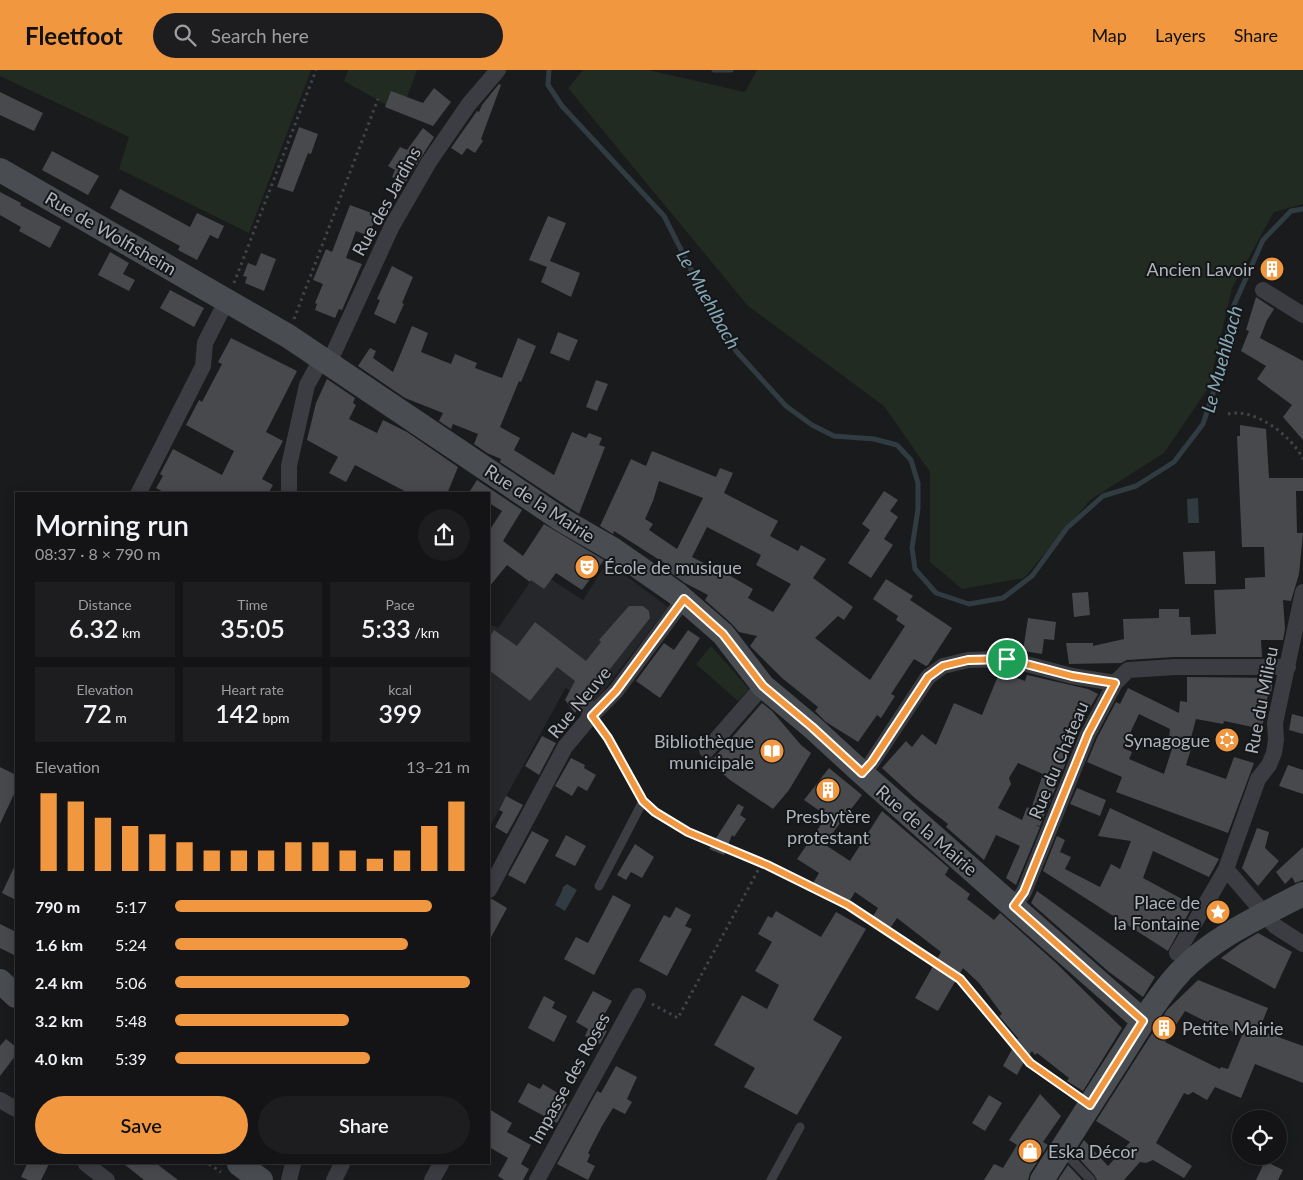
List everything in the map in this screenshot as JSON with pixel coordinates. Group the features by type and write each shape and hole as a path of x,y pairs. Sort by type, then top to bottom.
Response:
{"street":[{"name":"Rue des Jardins","path":"289,492 289,466 307,385 325,361 392,226 429,162 469,104 498,70"},
{"name":"Rue de Wolfisheim","path":"0,170 225,299"},
{"path":"1263,290 1303,315"},
{"name":"Rue de la Mairie","path":"225,299 288,336 562,520 614,550 684,599 723,634 763,686 812,727 1143,1021"},
{"path":"139,492 203,366 205,343 225,299"},
{"name":"Rue du Milieu","path":"1177,953 1226,869 1258,779 1269,765 1274,753 1276,740 1275,723 1303,592"},
{"name":"Rue Neuve","path":"490,888 565,747 588,709 616,691 684,599"},
{"path":"862,773 872,762 928,677 943,666 968,660 1007,659 1072,676 1115,683"},
{"name":"Rue du Château","path":"1014,906 1024,892 1088,734 1115,683 1128,670 1175,667 1288,667"},
{"path":"708,750 726,721 763,686"},
{"path":"1226,869 1275,926 1303,944"},
{"path":"1042,1180 1143,1021 1172,981 1194,959 1240,927 1303,894"},
{"path":"0,981 15,995"},
{"name":"Impasse des Roses","path":"537,1180 638,996"},
{"path":"0,1100 15,1108"},
{"path":"86,1164 106,1180"},
{"path":"239,1164 261,1180"},
{"path":"289,1180 293,1164"},
{"path":"334,1180 342,1164"},
{"path":"432,1180 441,1164"}],"lane":[{"path":"588,709 608,738 643,801 599,886"},
{"path":"1030,1063 1090,1105"},
{"path":"771,1180 800,1127"},
{"path":"1062,1149 1091,1180"}],"path":[{"path":"225,299 316,70"},
{"path":"288,336 378,99"},
{"path":"1228,414 1236,412 1249,414 1264,422 1285,435 1298,448 1303,459"},
{"path":"643,801 655,812 688,832 762,863 848,905 960,979 1030,1063"},
{"path":"638,996 678,1018 762,863"}],"shaded area":[{"path":"0,70 311,70 249,233 119,169 129,137 0,76"},
{"path":"348,70 417,70 401,113 344,81"},
{"path":"583,70 648,70 745,92 757,70 1303,70 1303,204 1274,212 1232,288 1209,387 1164,453 1090,500 1024,578 962,589 930,562 930,472 884,406 748,306 568,88"},
{"path":"1198,498 1199,523 1188,523 1187,499"},
{"path":"607,562 668,607 594,703 581,706 566,687 490,826 491,625 498,628 538,571 583,600"},
{"path":"711,646 749,689 738,701 696,664"},
{"path":"567,884 577,890 565,911 555,905 563,887"}],"building":[{"path":"499,84 501,85 481,139 483,141 475,153 467,148 462,155 451,148"},
{"path":"434,88 451,102 433,126 385,107 391,91 423,103"},
{"path":"0,92 43,113 34,131 0,115"},
{"path":"299,127 318,134 311,154 308,153 293,192 277,187"},
{"path":"423,128 434,137 405,183 392,177 395,170 388,166 400,147 407,150"},
{"path":"52,151 99,176 88,195 42,170"},
{"path":"120,189 190,227 197,213 224,226 218,239 210,235 197,260 178,250 180,246 110,208"},
{"path":"0,192 61,227 50,248 19,231 21,227 0,215"},
{"path":"350,205 377,215 368,236 356,231 346,258 362,264 342,310 339,309 335,318 315,310 317,304 315,303 323,284 313,280 326,249 332,252"},
{"path":"548,216 566,223 550,261 580,273 571,297 541,282 547,267 529,260"},
{"path":"110,252 129,263 123,274 135,280 129,291 98,275"},
{"path":"261,253 276,259 264,291 245,283 247,277 243,276 248,263 256,266"},
{"path":"392,266 413,277 395,324 374,314 380,300 377,299"},
{"path":"170,290 204,308 194,327 160,308"},
{"path":"1256,297 1274,309 1267,320 1260,338 1303,361 1303,440 1283,417 1292,405 1257,379 1266,366 1241,351 1249,331 1246,330"},
{"path":"412,326 428,333 421,352 451,364 455,354 477,363 475,368 502,378 518,338 536,346 500,427 520,438 514,450 554,475 572,432 586,438 589,433 602,438 599,445 605,447 579,514 500,462 501,459 487,453 474,444 478,434 453,424 451,429 439,421 443,413 405,398 358,366 370,348 376,351 373,358 393,372"},
{"path":"558,332 578,340 569,361 550,353"},
{"path":"231,338 297,371 266,432 283,441 262,479 273,485 269,492 163,492 156,488 163,476 160,474 173,449 222,475 234,451 186,425 199,400 202,402 222,364 218,362"},
{"path":"327,379 355,398 353,403 356,405 349,419 377,433 383,420 407,432 458,467 448,492 406,492 355,465 346,482 329,473 338,457 307,440 316,403"},
{"path":"596,380 608,384 597,411 586,407"},
{"path":"1240,425 1266,429 1269,478 1303,478 1303,491 1296,491 1297,533 1303,533 1299,574 1291,601 1283,600 1285,629 1283,640 1261,640 1262,657 1174,657 1127,660 1121,663 1069,664 1066,643 1093,643 1093,646 1124,639 1123,619 1159,618 1159,609 1179,609 1179,617 1190,617 1191,635 1216,634 1214,590 1245,589 1245,578 1265,577 1264,547 1242,547 1237,436 1240,436"},
{"path":"652,451 716,477 720,468 733,473 724,493 778,521 770,536 798,551 801,545 826,559 813,578 853,607 844,620 838,616 815,638 870,680 905,626 896,620 898,616 873,599 886,579 913,596 910,600 952,628 928,665 926,666 914,659 891,694 895,696 881,718 877,715 858,742 826,722 815,711 818,707 782,678 750,646 757,636 739,632 705,600 708,595 685,583 667,570 669,566 614,531 613,534 600,526 631,459 646,466","holes":["659,481 703,498 677,549 649,530 653,524 645,519","707,527 761,555 756,565 791,584 773,612 748,598 753,589 715,567 692,557"]},
{"path":"477,480 522,510 503,541 523,556 544,524 604,560 582,590 556,573 544,589 531,580 530,582 507,565 490,586 490,529 502,511 490,504 490,492 469,492"},
{"path":"884,491 898,500 890,511 898,517 884,539 893,545 871,578 848,563 870,530 862,524"},
{"path":"1215,551 1216,584 1185,584 1183,552"},
{"path":"1088,592 1090,615 1074,617 1072,593"},
{"path":"629,606 643,606 649,611 650,618 591,693 588,691 577,696 575,701 577,709 575,713 565,700 575,681 557,667 530,701 490,671 490,636 494,630 517,646 535,622 586,661 601,642 599,640"},
{"path":"1028,618 1056,622 1054,640 1044,639 1042,654 1023,651"},
{"path":"688,630 700,638 660,698 636,681 664,643 674,650"},
{"path":"1000,671 1025,681 1027,675 1088,689 1098,694 1090,708 1082,704 1070,725 1079,730 1040,826 1035,825 1040,827 1016,885 1006,878 1020,846 996,835 984,860 946,827 948,824 916,799 882,768 906,741 912,747 922,734 936,745 954,703 982,715","holes":["1018,763 1043,774 1031,809 1027,807 1022,820 998,808 1011,784 1009,778"]},
{"path":"1187,677 1273,678 1271,694 1268,694 1262,729 1224,721 1223,724 1196,719 1189,745 1192,746 1186,765 1226,779 1234,757 1254,763 1228,833 1116,792 1122,777 1087,762 1116,702 1120,704 1128,688 1179,713 1180,701 1187,702","holes":["1139,714 1170,729 1169,739 1175,739 1164,774 1129,759 1132,752 1123,748"]},
{"path":"762,703 772,711 801,745 811,753 789,790 773,809 730,780 707,760 715,757"},
{"path":"1292,714 1303,717 1303,734 1289,730"},
{"path":"542,736 556,743 539,775 525,766"},
{"path":"571,758 585,765 584,768 596,775 587,791 578,786 572,796 555,786"},
{"path":"1288,765 1303,770 1303,794 1279,786"},
{"path":"0,767 15,774 15,792 0,824"},
{"path":"829,768 862,795 824,844 850,861 882,811 949,868 945,875 970,894 967,899 994,920 1000,913 1055,962 1122,1028 1083,1091 1067,1081 1069,1078 1032,1051 1017,1075 1003,1066 1018,1038 999,1016 1002,1014 979,983 963,968 938,1011 915,998 941,952 897,918 889,930 872,918 878,908 855,892 849,902 812,885 819,873 797,859 827,816 804,800"},
{"path":"1077,788 1106,800 1100,816 1070,804"},
{"path":"506,796 523,805 507,834 495,827 503,812 499,810"},
{"path":"738,804 744,807 740,815 746,819 734,837 732,835 724,855 709,849"},
{"path":"1110,808 1219,859 1209,877 1153,851 1143,878 1193,905 1168,951 1043,871 1057,836 1065,840 1060,852 1071,857 1065,869 1100,887 1111,864 1120,869 1131,841 1098,836"},
{"path":"1257,828 1269,832 1265,848 1279,861 1258,886 1242,868"},
{"path":"532,831 549,840 525,884 508,875"},
{"path":"566,835 586,846 575,866 555,856"},
{"path":"635,844 654,857 642,878 631,872 626,880 617,875"},
{"path":"1303,847 1303,880 1295,883 1292,877 1285,884 1276,872"},
{"path":"15,865 15,900 2,893"},
{"path":"1037,891 1155,977 1143,997 1109,972 1031,903"},
{"path":"613,895 631,905 594,975 564,959 576,937 588,943"},
{"path":"490,900 507,908 490,939"},
{"path":"676,907 691,915 685,926 692,929 667,976 639,961 664,915 670,918"},
{"path":"776,911 821,937 836,912 866,929 813,1020 842,1037 797,1115 744,1087 755,1068 714,1045 742,995 767,1009 779,985 755,971 772,942 758,934 768,916 772,918"},
{"path":"0,924 15,932 15,956 0,948"},
{"path":"1258,933 1292,952 1275,989 1221,958"},
{"path":"1198,980 1268,1008 1259,1030 1303,1046 1303,1083 1255,1064 1241,1098 1215,1087 1207,1100 1193,1092 1188,1095 1184,1093 1156,1143 1192,1166 1184,1178 1153,1160 1146,1163 1140,1162 1124,1180 1097,1180 1075,1154 1084,1140 1108,1166 1130,1142 1096,1121 1167,1010","holes":["1185,1011 1242,1035 1228,1069 1221,1067 1220,1069 1165,1042"]},
{"path":"593,991 612,1001 598,1026 607,1031 600,1044 585,1036 588,1029 576,1022"},
{"path":"544,996 555,1002 552,1008 567,1016 554,1042 528,1028"},
{"path":"6,1039 15,1046 15,1056 0,1076 0,1046"},
{"path":"616,1066 637,1077 627,1099 632,1102 625,1114 613,1108 602,1126 588,1153 590,1155 587,1162 595,1166 588,1180 557,1164 597,1091 601,1093"},
{"path":"528,1083 540,1089 543,1084 561,1095 559,1100 567,1104 557,1123 518,1102"},
{"path":"1040,1094 1061,1116 1043,1142 1048,1145 1030,1173 1028,1180 984,1180 994,1164 1003,1168 1017,1145 1009,1140"},
{"path":"989,1095 1002,1103 985,1131 972,1123"},
{"path":"490,1110 512,1123 507,1132 531,1145 521,1164 529,1169 523,1180 504,1180 498,1176 508,1158 490,1148"},
{"path":"27,1164 49,1164 41,1180 28,1180 21,1177"},
{"path":"124,1164 157,1164 178,1180 144,1180"},
{"path":"1068,1165 1082,1180 1058,1180"},
{"path":"1263,1165 1273,1165 1283,1170 1278,1180 1256,1180"}],"waterway":[{"name":"Le Muehlbach","path":"549,70 548,85 562,106 664,216 711,309 736,351 786,406 812,425 834,436 874,439 897,445 911,460 918,483 918,509 912,548 915,569 936,593 969,604 1003,598 1032,576 1067,528 1103,496 1136,486 1174,462 1203,424 1216,384 1234,305 1263,240 1291,211 1303,209"},
{"name":"Le Muehlbach","path":"714,70 731,70"}],"place":[{"name":"Ancien Lavoir","path":"1272,269"},
{"name":"École de musique","path":"587,567"},
{"name":"Synagogue","path":"1227,740"},
{"name":"Bibliothèque municipale","path":"772,751"},
{"name":"Presbytère protestant","path":"828,790"},
{"name":"Place de la Fontaine","path":"1218,912"},
{"name":"Petite Mairie","path":"1164,1028"},
{"name":"Eska Décor","path":"1030,1151"}],"route":[{"path":"684,599 723,634 763,686 794,711 862,773 872,762 928,677 943,666 968,660 1007,659 1072,676 1115,683 1088,734 1024,892 1014,906 1143,1021 1090,1105 1030,1063 960,979 848,905 767,865 688,832 655,812 643,801 608,738 592,716 616,691 684,599"}]}
